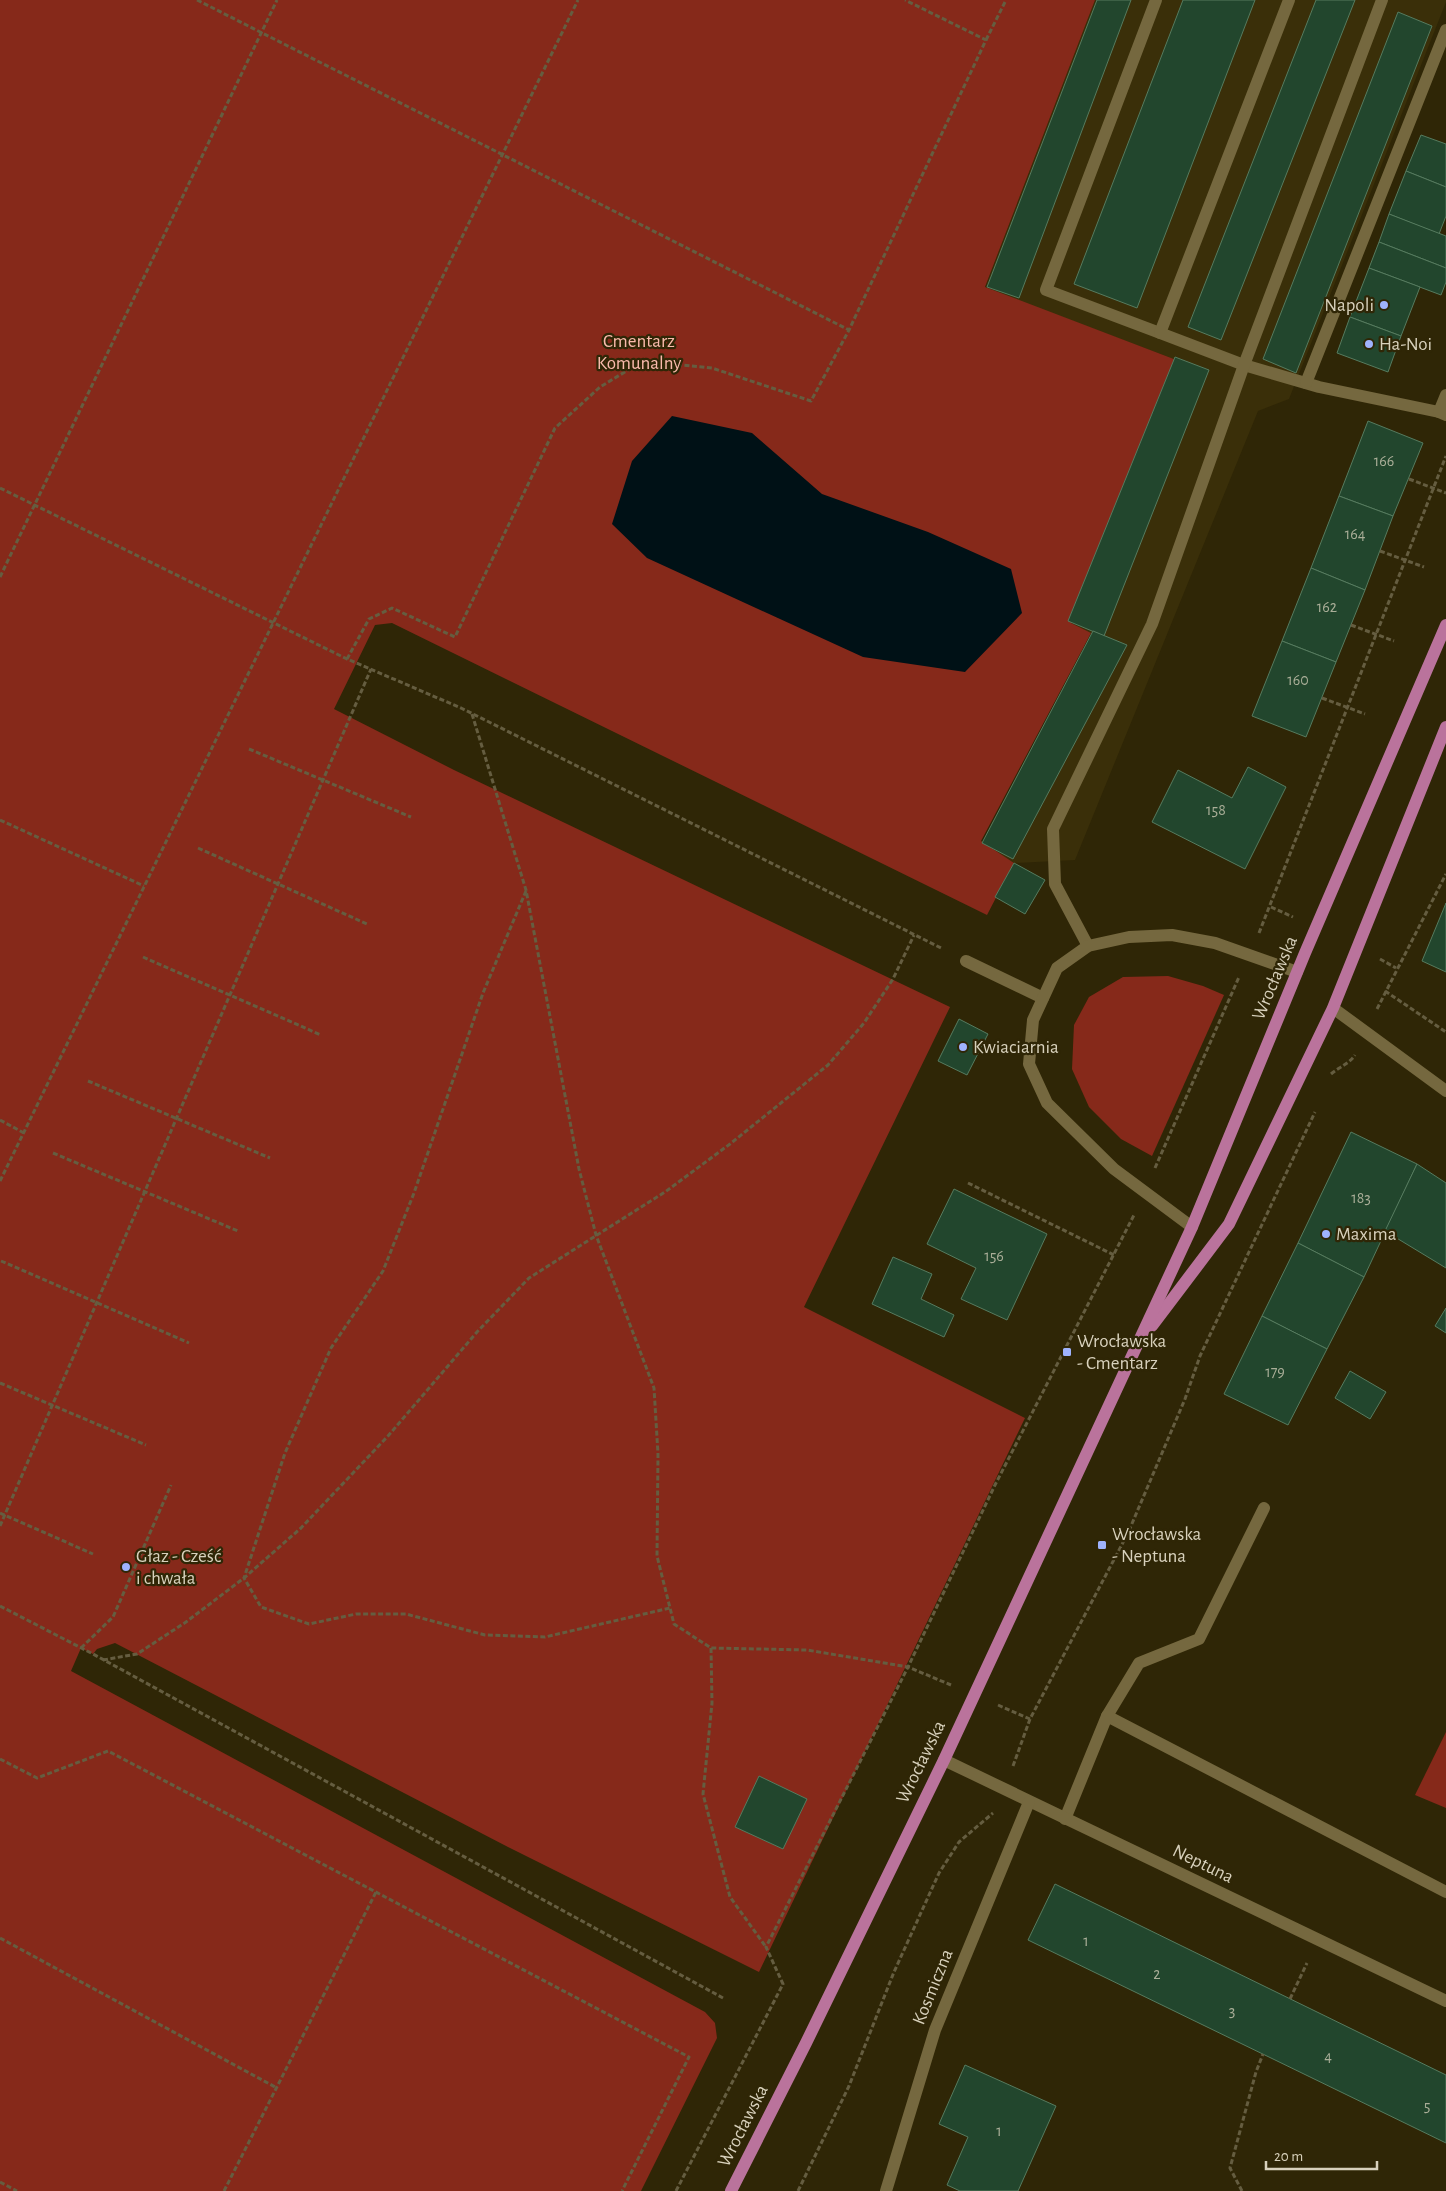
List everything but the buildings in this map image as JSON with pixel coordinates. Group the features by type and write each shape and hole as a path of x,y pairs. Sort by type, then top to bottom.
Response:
{"main road":[{"name":"Wrocławska","path":"731,2191 806,2043 944,1760 1192,1227 1297,972 1446,625"},
{"name":"Wrocławska","path":"1137,1346 1229,1224 1333,1008 1446,726"}],"street":[{"path":"1156,0 1046,290 1244,365 1306,383 1443,414 1446,395"},
{"path":"1160,334 1289,0"},
{"path":"1088,946 1055,884 1053,829 1152,624 1244,365 1382,0"},
{"path":"1306,383 1446,30"},
{"path":"1192,1227 1114,1169 1047,1103 1030,1064 1032,1020 1057,968 1088,946 1129,937 1172,935 1215,943 1297,972"},
{"path":"966,961 1043,998"},
{"path":"1333,1008 1446,1091"},
{"path":"1065,1819 1107,1716 1139,1663 1198,1639 1264,1508"},
{"path":"1107,1716 1446,1892"},
{"name":"Neptuna","path":"944,1760 1446,2001"},
{"name":"Kosmiczna","path":"886,2191 935,2030 1030,1802"}],"path":[{"path":"197,0 849,330"},
{"path":"0,577 277,0"},
{"path":"0,1181 578,0"},
{"path":"904,0 986,40"},
{"path":"347,659 368,619 392,608 455,637 555,428 600,387 643,362 712,368 811,401 849,330 1006,0"},
{"path":"766,1947 908,1667 995,1485 1145,1192 1271,907 1446,456"},
{"path":"1409,479 1446,493"},
{"path":"0,488 347,659 472,714 966,961"},
{"path":"1380,551 1424,567"},
{"path":"1351,625 1394,641"},
{"path":"0,1526 321,780 371,669"},
{"path":"1322,698 1365,714"},
{"path":"472,714 526,890 579,1169 596,1235 654,1388 658,1454 657,1556 674,1624 711,1648 807,1650 908,1667 1030,1719"},
{"path":"249,749 411,817"},
{"path":"0,820 144,886"},
{"path":"198,848 367,924"},
{"path":"1327,1082 1330,1074 1340,1066 1349,1064 1354,1057 1385,991 1446,874"},
{"path":"526,890 483,993 414,1193 383,1271 331,1348 285,1453 244,1578 261,1607 309,1624 356,1614 406,1614 485,1635 545,1637 670,1608"},
{"path":"103,1660 136,1654 186,1622 244,1578 301,1528 388,1436 477,1332 529,1278 665,1192 730,1144 828,1065 873,1009 892,979 914,935"},
{"path":"143,957 321,1035"},
{"path":"1385,991 1446,1032"},
{"path":"88,1081 176,1120 270,1158"},
{"path":"798,2191 849,2086 894,1972 939,1873 959,1842 992,1814 1030,1719 1128,1533 1185,1399 1200,1356 1317,1107"},
{"path":"0,1120 24,1132"},
{"path":"53,1153 238,1231"},
{"path":"968,1183 1114,1255"},
{"path":"1,1262 189,1343"},
{"path":"0,1383 146,1445"},
{"path":"81,1648 114,1617 171,1485"},
{"path":"0,1513 93,1554"},
{"path":"0,1606 81,1648 724,1998"},
{"path":"676,2191 783,1984 766,1947 730,1897 703,1794 712,1704 711,1648"},
{"path":"0,1759 37,1778 108,1751 689,2057 622,2191"},
{"path":"224,2191 376,1892"},
{"path":"0,1938 277,2088"},
{"path":"1290,1999 1317,1940"},
{"path":"1242,2191 1230,2168 1256,2072 1264,2054"},
{"path":"0,2182 17,2191"}],"shaded area":[{"path":"1095,0 1446,0 1446,2 1289,399 1258,411 1075,860 1014,863 982,843 1091,634 1071,623 1179,361 985,288"},
{"path":"672,416 752,433 822,494 928,532 1011,569 1022,613 965,672 863,657 647,558 612,524 632,461"}],"green space":[{"name":"Cmentarz Komunalny","path":"0,0 1095,0 985,287 1179,361 1071,623 1091,633 981,841 1014,863 987,915 392,623 375,625 334,709 454,770 950,1007 804,1307 1025,1418 759,1972 508,1847 115,1643 97,1649 93,1654 81,1648 71,1671 705,2012 715,2023 717,2038 641,2191 0,2191"},
{"path":"1168,976 1203,986 1224,995 1152,1156 1121,1139 1089,1107 1072,1069 1074,1025 1089,997 1123,977"},
{"path":"1446,1732 1446,1808 1415,1795"}],"place":[{"name":"Napoli","path":"1384,305"},
{"name":"Ha-Noi","path":"1369,344"},
{"name":"Kwiaciarnia","path":"963,1047"},
{"name":"Maxima","path":"1326,1234"},
{"name":"Wrocławska - Cmentarz","path":"1067,1352"},
{"name":"Wrocławska - Neptuna","path":"1102,1545"},
{"name":"Głaz - Cześć i chwała","path":"126,1567"}]}
